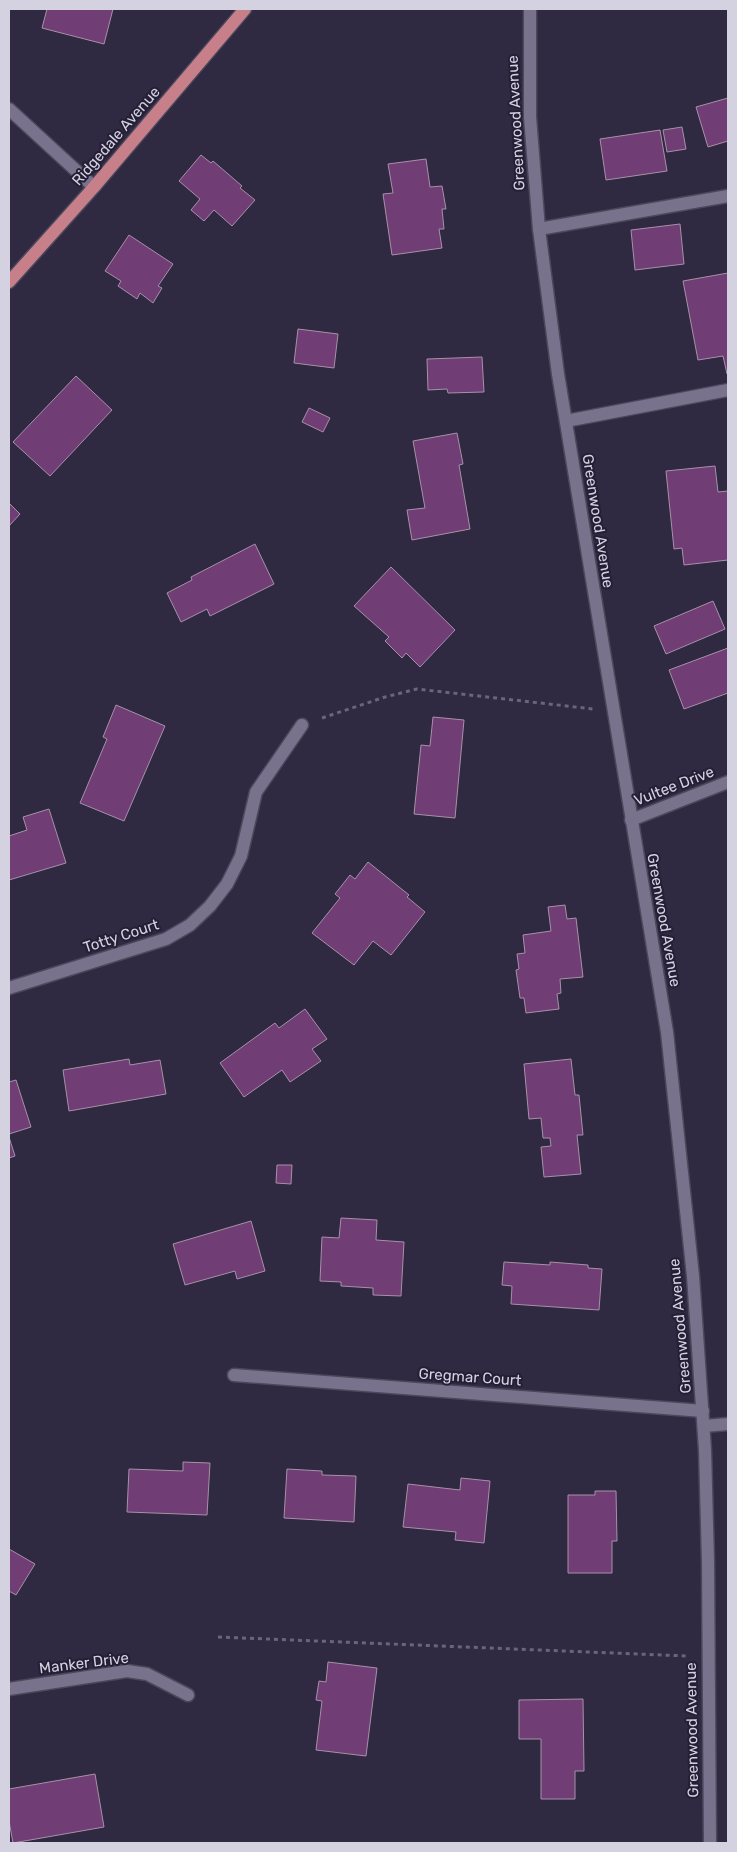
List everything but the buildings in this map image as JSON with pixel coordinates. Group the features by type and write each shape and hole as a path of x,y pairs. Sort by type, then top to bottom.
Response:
{"main road":[{"name":"Ridgedale Avenue","path":"9,282 94,187 245,9"}],"street":[{"name":"Greenwood Avenue","path":"530,9 530,117 539,229 566,421 667,1032 696,1304 704,1426 708,1562 710,1843"},
{"path":"9,109 94,187"},
{"path":"539,229 728,196"},
{"path":"566,421 728,390"},
{"name":"Totty Court","path":"9,988 166,939 190,925 210,906 227,884 241,856 256,792 302,726"},
{"name":"Vultee Drive","path":"631,820 728,782"},
{"name":"Gregmar Court","path":"234,1375 703,1412"},
{"path":"704,1426 728,1424"},
{"name":"Manker Drive","path":"9,1689 127,1671 148,1674 188,1695"}],"path":[{"path":"302,726 385,697 416,689 613,712"},
{"path":"218,1636 708,1657"}]}
